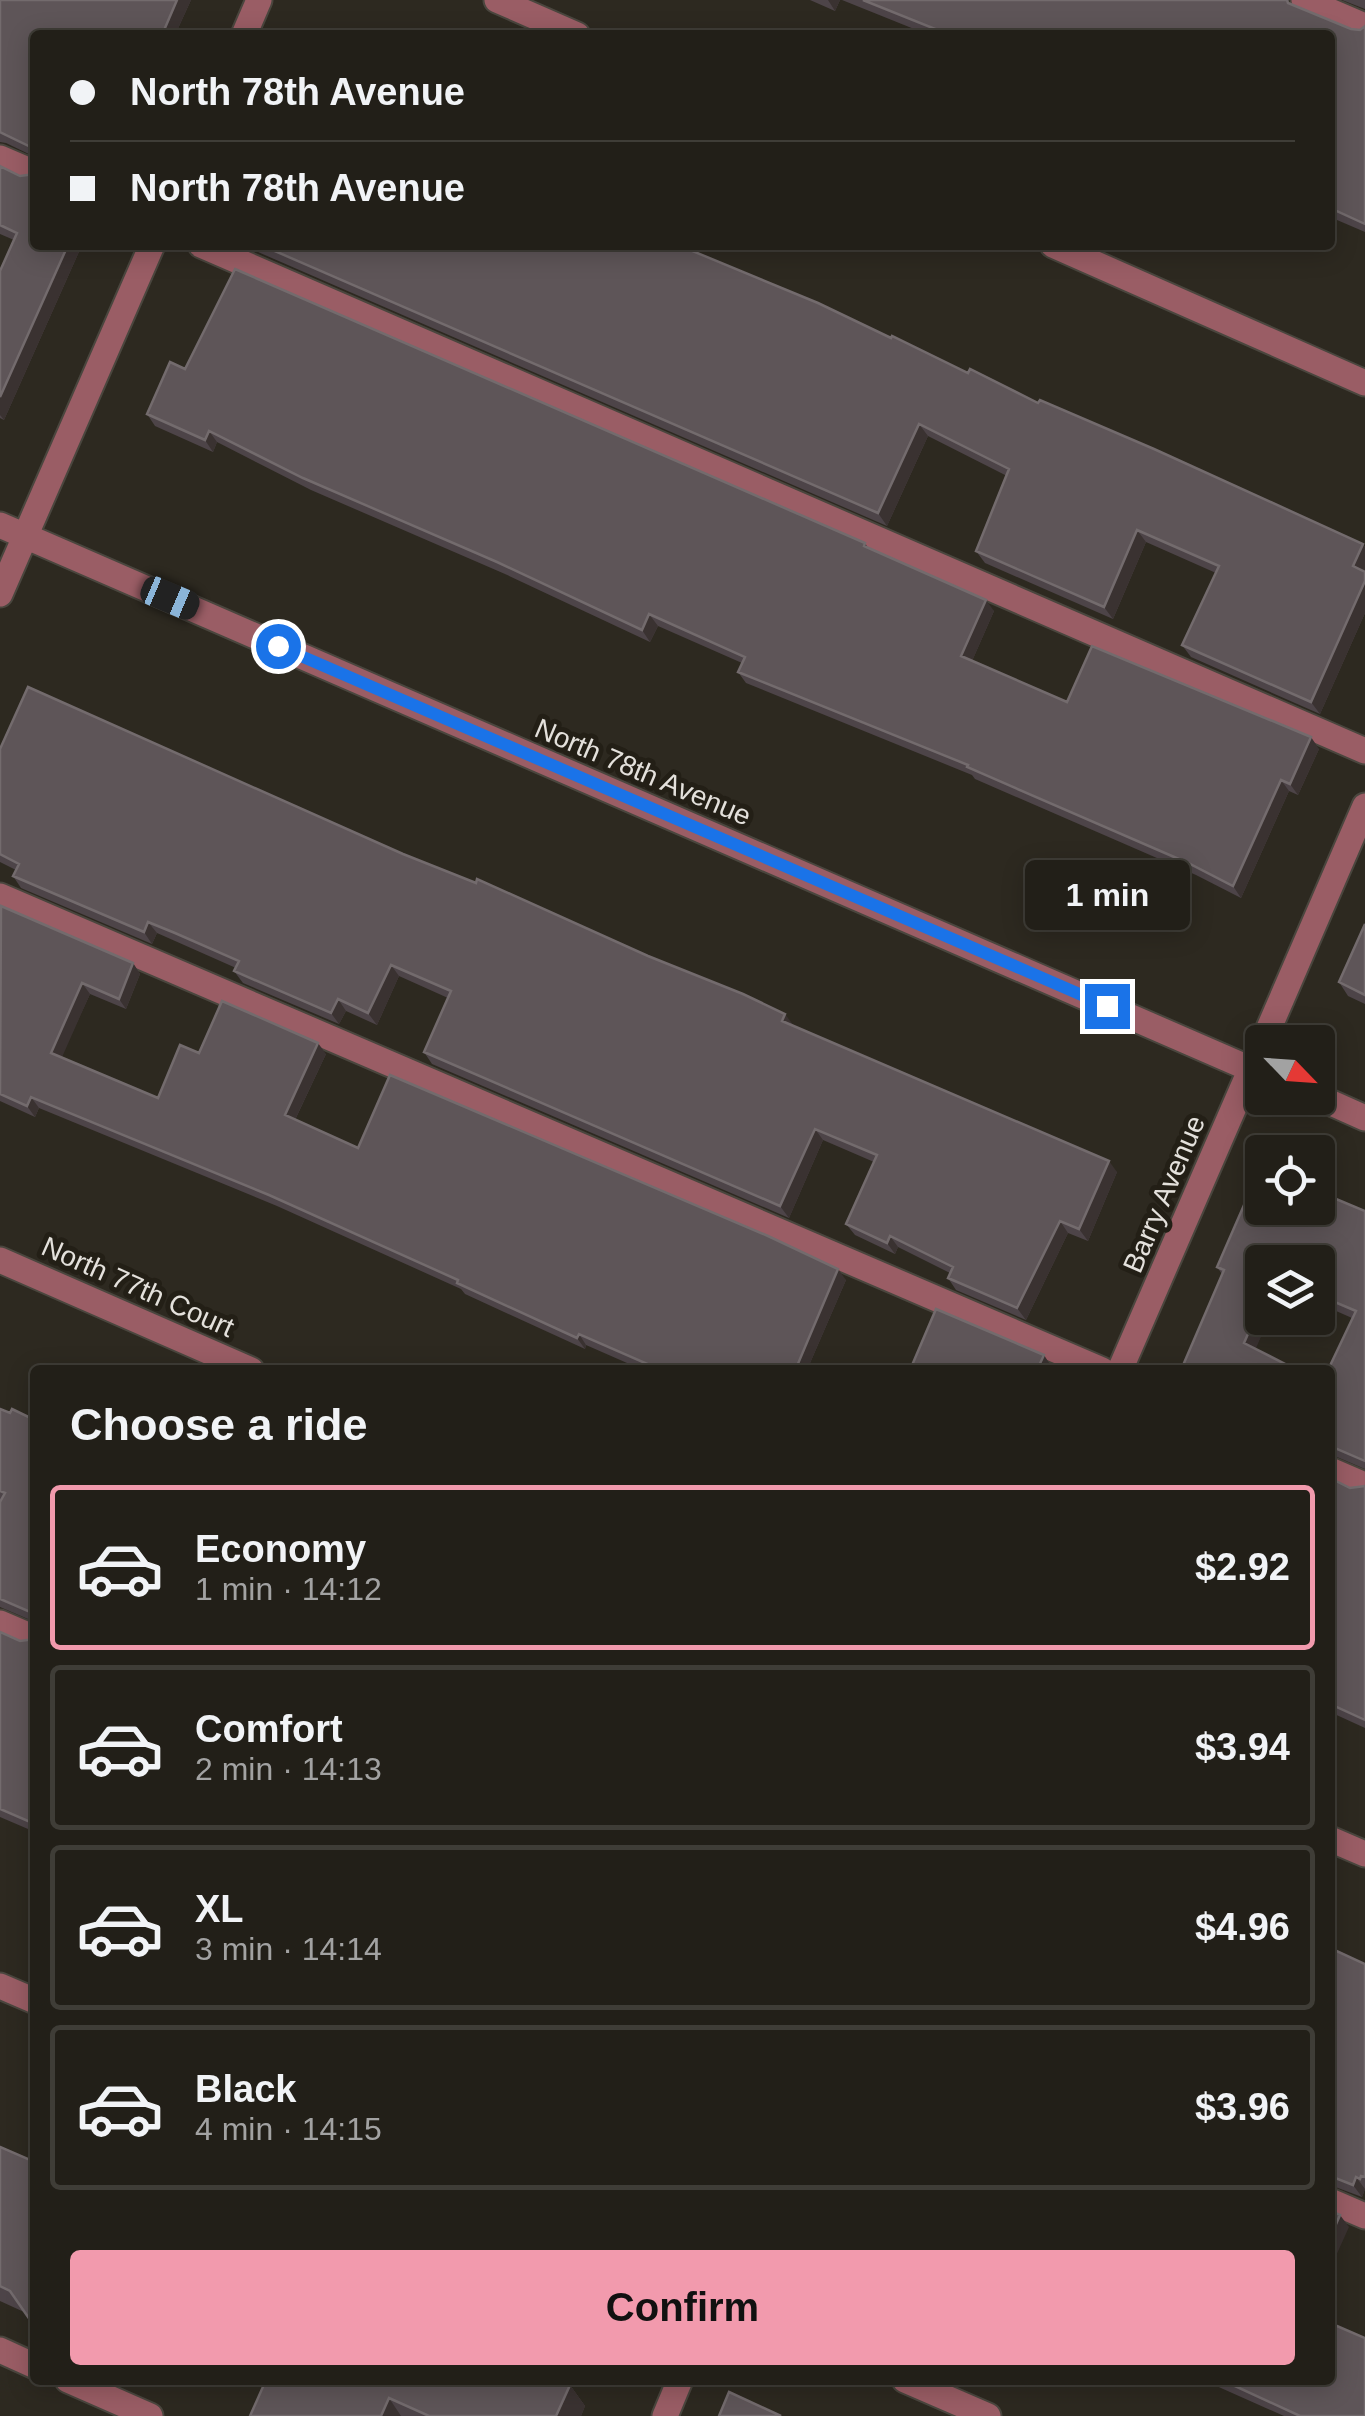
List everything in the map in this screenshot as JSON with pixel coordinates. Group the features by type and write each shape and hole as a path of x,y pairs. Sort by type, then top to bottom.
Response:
{"street":[{"path":"246,30 259,0"},
{"path":"498,0 566,30"},
{"path":"1304,0 1365,26"},
{"path":"0,158 30,171"},
{"path":"0,594 150,250"},
{"path":"213,250 1365,751"},
{"path":"1064,250 1365,383"},
{"name":"North 78th Avenue","path":"0,525 1245,1066"},
{"name":"Barry Avenue","path":"1271,1025 1365,806"},
{"path":"0,896 1090,1365"},
{"name":"Barry Avenue","path":"1122,1365 1245,1097"},
{"path":"1335,1105 1365,1118"},
{"name":"North 77th Court","path":"0,1260 240,1365"},
{"path":"1335,1472 1365,1485"},
{"path":"0,1622 30,1636"},
{"path":"1335,1841 1365,1854"},
{"path":"0,1986 30,2000"},
{"path":"1335,2203 1365,2216"},
{"path":"0,2350 30,2364"},
{"path":"79,2385 150,2416"},
{"path":"664,2416 678,2385"},
{"path":"917,2385 988,2416"}],"building":[{"path":"0,0 177,0 164,30 30,30 30,147 0,132"},
{"path":"863,0 1287,0 1351,29 1365,26 1365,224 1335,210 1335,30 938,30"},
{"path":"0,166 20,176 30,175 30,250 66,250 0,397 0,271 17,233 0,225"},
{"path":"273,250 690,250 818,303 968,373 970,369 1038,403 1040,400 1154,449 1363,544 1353,566 1365,572 1365,581 1311,702 1182,645 1219,566 1137,530 1104,607 976,551 1009,469 919,424 878,513"},
{"path":"235,269 865,543 864,546 986,600 961,656 1067,702 1092,646 1311,737 1290,784 1281,780 1233,886 968,765 738,672 745,657 649,614 642,630 303,478 209,431 205,440 147,414 170,362 185,369"},
{"path":"28,687 403,854 476,883 477,879 743,994 785,1014 782,1021 1109,1161 1079,1229 1060,1221 1017,1308 948,1278 953,1267 890,1236 887,1243 846,1224 877,1155 815,1129 780,1206 424,1052 451,991 391,965 368,1013 338,999 331,1013 234,971 239,961 175,933 148,922 144,932 13,876 19,864 0,854 0,749"},
{"path":"1,906 133,963 119,999 82,983 51,1053 158,1098 180,1045 199,1053 222,1001 318,1043 285,1115 358,1148 390,1075 838,1269 797,1365 650,1365 579,1334 577,1338 269,1195 31,1097 27,1106 0,1094"},
{"path":"1365,924 1365,995 1339,982"},
{"path":"1336,1199 1365,1211 1365,1461 1335,1448 1335,1365 1330,1365 1356,1311 1335,1302 1335,1245 1245,1245 1248,1335 1244,1343 1287,1365 1183,1365 1224,1270 1217,1267 1245,1203 1245,1225 1335,1225"},
{"path":"936,1309 1044,1355 1039,1365 912,1365"},
{"path":"0,1409 10,1413 12,1409 30,1418 30,1612 0,1599 0,1502 5,1493 0,1491"},
{"path":"1335,1480 1350,1488 1365,1486 1365,1720 1335,1706"},
{"path":"0,1632 20,1641 30,1640 30,1822 0,1809"},
{"path":"1335,1950 1365,1964 1365,2177 1356,2177 1353,2185 1335,2178"},
{"path":"0,2147 30,2160 30,2320 10,2291 0,2286"},
{"path":"1335,2325 1365,2338 1365,2416 1300,2416 1233,2385 1335,2385"},
{"path":"264,2385 570,2385 556,2416 429,2416 389,2398 381,2416 250,2416"},
{"path":"729,2392 781,2416 719,2416"}],"route":[{"path":"278,646 1107,1006"}]}
